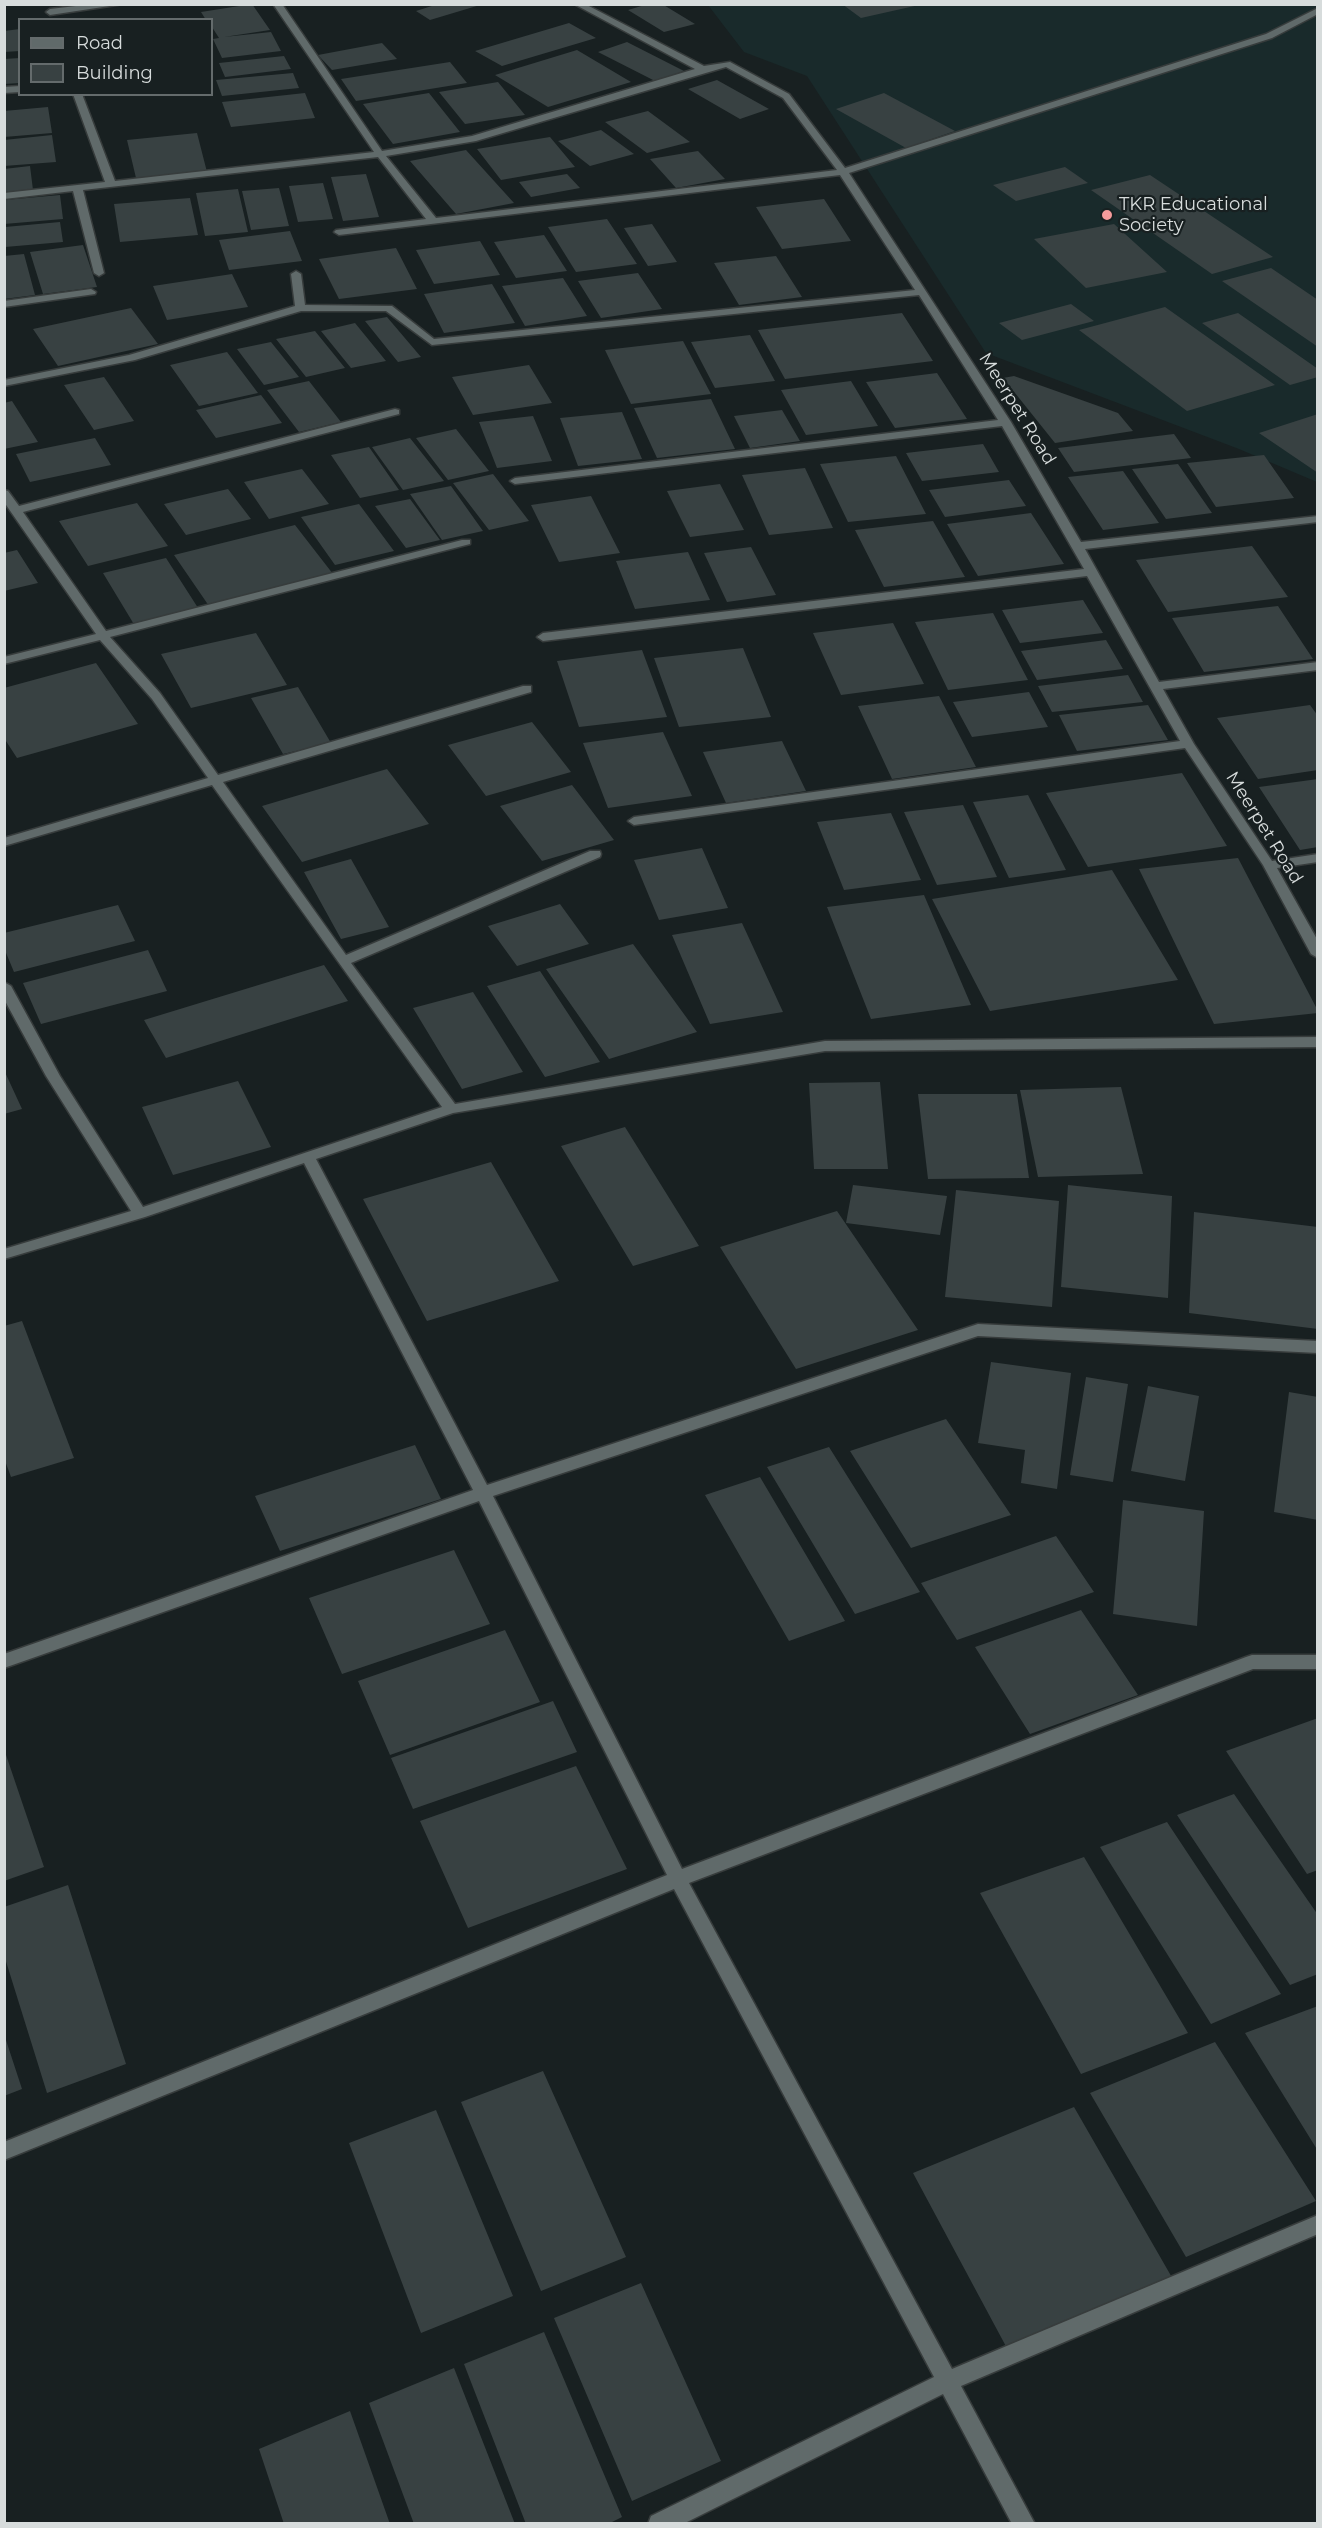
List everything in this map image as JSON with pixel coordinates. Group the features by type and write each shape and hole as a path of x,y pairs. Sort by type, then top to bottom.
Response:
{"street":[{"path":"50,12 119,4"},
{"path":"277,4 380,154 434,222"},
{"path":"578,4 703,69"},
{"path":"339,232 843,172 1269,36 1317,10"},
{"name":"Meerpet Road","path":"4,196 380,154 473,139 703,69 727,64 786,96 843,172 1006,422 1188,744 1269,865 1317,954"},
{"path":"78,96 111,184"},
{"path":"77,187 99,273"},
{"path":"296,274 300,308"},
{"path":"4,304 91,292"},
{"path":"4,383 131,358 300,308 388,308 432,342 921,292"},
{"path":"17,510 395,412"},
{"path":"516,481 1006,422"},
{"path":"4,493 103,636 156,696 343,962 452,1109"},
{"path":"1078,546 1317,519"},
{"path":"4,661 466,542"},
{"path":"543,637 1091,572"},
{"path":"1156,686 1317,666"},
{"path":"4,842 527,689"},
{"path":"634,821 1188,744"},
{"path":"343,962 595,854"},
{"path":"1269,865 1317,858"},
{"path":"4,986 53,1076 140,1213"},
{"path":"4,1254 140,1213 452,1109 825,1046 1317,1042"},
{"path":"308,1157 483,1493 678,1879 946,2382 1024,2523"},
{"path":"4,1661 483,1493 978,1330 1317,1347"},
{"path":"4,2151 678,1879 1252,1662 1317,1662"},
{"path":"659,2523 946,2382 1317,2224"}],"shaded area":[{"name":"TKR Educational Society","path":"708,5 1317,5 1317,482 1239,449 986,353 807,76 744,52"}],"building":[{"path":"252,4 270,30 224,37 271,32 281,51 222,58 213,39 219,38 213,29 213,18 205,18 201,12"},
{"path":"438,4 480,5 430,20 416,11"},
{"path":"648,4 662,4 695,24 664,32 628,10"},
{"path":"842,4 919,4 919,5 861,18"},
{"path":"569,23 596,38 502,66 475,51"},
{"path":"18,29 18,51 4,52 4,31"},
{"path":"627,42 684,71 655,81 598,52"},
{"path":"382,43 397,59 332,70 318,55"},
{"path":"577,50 631,82 548,107 495,75"},
{"path":"284,56 291,69 225,77 219,63"},
{"path":"18,58 18,83 4,84 4,59"},
{"path":"450,62 467,83 356,101 341,79"},
{"path":"293,73 299,88 222,96 216,80"},
{"path":"717,80 769,109 740,119 688,89"},
{"path":"498,82 525,115 465,124 439,92"},
{"path":"305,93 315,118 231,127 222,102"},
{"path":"429,93 460,132 393,144 363,104"},
{"path":"884,93 955,131 906,148 836,109"},
{"path":"48,107 52,133 4,137 4,111"},
{"path":"648,111 690,142 647,153 605,122"},
{"path":"601,130 634,154 590,166 558,141"},
{"path":"197,133 207,172 136,178 127,140"},
{"path":"52,135 56,162 4,166 4,140"},
{"path":"550,137 575,167 501,180 477,149"},
{"path":"466,150 514,203 456,214 410,161"},
{"path":"698,151 725,179 676,188 650,159"},
{"path":"30,166 33,190 4,193 4,169"},
{"path":"1065,167 1088,183 1016,201 993,185"},
{"path":"366,174 379,217 343,221 331,177"},
{"path":"567,174 580,188 531,197 519,182"},
{"path":"1150,175 1273,257 1212,274 1091,190"},
{"path":"323,183 333,219 298,222 289,186"},
{"path":"279,188 289,226 251,230 242,191"},
{"path":"238,189 248,232 205,236 196,193"},
{"path":"60,195 63,219 4,224 4,200"},
{"path":"190,198 198,235 120,242 114,204"},
{"path":"824,199 851,241 782,249 756,207"},
{"path":"607,219 637,264 576,272 548,227"},
{"path":"60,222 63,242 5,247 5,227"},
{"path":"652,224 677,262 648,266 624,228"},
{"path":"1114,224 1167,272 1086,288 1034,239"},
{"path":"290,231 302,261 229,270 219,240"},
{"path":"544,235 567,271 516,278 494,242"},
{"path":"480,241 500,275 434,284 416,250"},
{"path":"83,245 97,287 43,294 30,252"},
{"path":"396,248 417,289 339,299 319,259"},
{"path":"24,254 35,295 4,299 4,256"},
{"path":"776,256 802,297 739,305 714,263"},
{"path":"1271,268 1318,300 1318,347 1222,281"},
{"path":"638,273 662,309 601,318 578,281"},
{"path":"232,274 248,307 167,320 153,286"},
{"path":"563,278 587,316 525,326 502,286"},
{"path":"492,284 515,323 444,333 424,294"},
{"path":"1071,304 1094,321 1022,340 999,323"},
{"path":"1165,307 1275,385 1187,411 1079,330"},
{"path":"131,308 158,344 58,366 33,329"},
{"path":"902,313 933,361 785,379 758,330"},
{"path":"1238,313 1318,369 1318,377 1290,385 1202,323"},
{"path":"387,317 421,357 398,362 365,321"},
{"path":"355,323 386,361 351,368 321,331"},
{"path":"315,331 345,368 306,377 276,339"},
{"path":"750,335 775,381 715,388 691,342"},
{"path":"683,341 711,394 631,404 605,350"},
{"path":"271,342 299,377 264,385 237,349"},
{"path":"227,352 258,393 199,406 170,365"},
{"path":"529,365 552,403 473,415 452,377"},
{"path":"937,373 967,419 895,428 866,382"},
{"path":"1014,376 1118,413 1133,431 1055,443 1003,378"},
{"path":"104,377 134,421 94,430 64,385"},
{"path":"309,381 341,422 299,432 267,390"},
{"path":"851,381 878,426 806,435 781,390"},
{"path":"261,395 282,423 216,438 196,410"},
{"path":"711,399 735,449 657,458 634,408"},
{"path":"12,401 38,442 4,449 4,403"},
{"path":"782,410 800,441 750,448 734,416"},
{"path":"622,412 642,459 578,466 560,418"},
{"path":"1318,414 1318,473 1259,433"},
{"path":"533,416 552,461 497,468 479,422"},
{"path":"456,429 489,471 448,480 416,438"},
{"path":"1174,434 1191,458 1074,472 1058,448"},
{"path":"95,438 111,465 30,482 16,454"},
{"path":"410,438 444,481 403,490 372,447"},
{"path":"983,444 999,472 922,481 906,453"},
{"path":"369,447 399,490 360,498 331,455"},
{"path":"1264,455 1294,498 1216,507 1187,463"},
{"path":"896,456 926,514 848,522 820,464"},
{"path":"1178,464 1212,513 1166,519 1132,469"},
{"path":"805,468 833,528 769,535 742,475"},
{"path":"302,469 329,504 269,519 244,482"},
{"path":"1123,471 1159,523 1103,530 1068,477"},
{"path":"493,474 529,521 489,530 453,483"},
{"path":"1009,480 1026,506 945,517 929,490"},
{"path":"720,484 744,530 690,537 667,491"},
{"path":"451,486 483,531 442,540 410,494"},
{"path":"228,489 251,519 186,535 164,504"},
{"path":"591,496 620,553 559,562 531,505"},
{"path":"410,499 440,540 406,548 375,506"},
{"path":"137,503 168,546 88,566 59,521"},
{"path":"359,504 394,551 335,565 301,517"},
{"path":"1031,513 1064,564 978,576 947,524"},
{"path":"933,521 965,577 884,587 855,530"},
{"path":"295,525 333,574 209,606 174,555"},
{"path":"1252,546 1288,597 1168,612 1136,560"},
{"path":"751,547 776,595 727,602 704,553"},
{"path":"17,550 38,583 4,591 4,553"},
{"path":"688,552 710,600 635,609 616,561"},
{"path":"166,558 200,611 135,626 103,573"},
{"path":"1083,600 1103,633 1020,643 1002,610"},
{"path":"1278,606 1313,659 1204,672 1172,618"},
{"path":"993,613 1028,680 948,690 915,622"},
{"path":"893,623 924,684 841,695 813,633"},
{"path":"256,633 287,685 191,708 161,654"},
{"path":"1106,640 1123,669 1037,680 1021,651"},
{"path":"743,648 771,717 679,727 654,658"},
{"path":"642,650 667,717 579,727 557,661"},
{"path":"96,663 138,724 17,758 4,738 4,688"},
{"path":"1128,675 1143,702 1052,712 1038,686"},
{"path":"298,687 331,743 283,754 251,698"},
{"path":"1029,692 1048,727 972,737 953,702"},
{"path":"939,696 976,767 892,779 858,706"},
{"path":"1148,705 1168,740 1077,751 1059,715"},
{"path":"1310,705 1318,716 1318,770 1258,779 1217,718"},
{"path":"532,722 571,772 486,796 448,745"},
{"path":"663,732 692,796 608,808 583,743"},
{"path":"782,741 806,791 726,803 703,752"},
{"path":"387,769 429,824 302,862 262,806"},
{"path":"1182,773 1227,846 1088,867 1046,793"},
{"path":"1318,779 1318,847 1300,850 1259,787"},
{"path":"572,785 614,840 542,861 500,806"},
{"path":"1028,795 1066,870 1009,878 973,802"},
{"path":"963,805 997,877 937,885 904,812"},
{"path":"891,813 921,880 844,890 817,822"},
{"path":"702,848 728,908 659,920 634,860"},
{"path":"1238,858 1318,1013 1214,1024 1139,869"},
{"path":"351,859 389,927 341,939 304,872"},
{"path":"1112,870 1178,980 990,1011 932,899"},
{"path":"924,895 971,1005 871,1019 827,907"},
{"path":"560,904 589,944 517,966 488,926"},
{"path":"118,905 135,941 14,972 4,948 4,933"},
{"path":"742,923 783,1012 710,1024 672,935"},
{"path":"633,944 697,1032 609,1059 546,969"},
{"path":"148,950 167,991 41,1024 23,983"},
{"path":"324,965 348,1001 166,1058 144,1020"},
{"path":"540,971 600,1062 545,1077 487,986"},
{"path":"473,992 523,1072 462,1089 413,1008"},
{"path":"4,1070 22,1109 4,1114"},
{"path":"238,1081 271,1147 173,1175 142,1107"},
{"path":"880,1082 888,1169 814,1169 809,1083"},
{"path":"1121,1087 1143,1174 1038,1177 1020,1090"},
{"path":"918,1094 1017,1094 1029,1178 928,1179"},
{"path":"625,1127 699,1246 633,1266 561,1146"},
{"path":"491,1162 559,1281 427,1321 363,1199"},
{"path":"853,1185 947,1196 940,1235 846,1223"},
{"path":"1068,1185 1172,1196 1168,1298 1061,1287"},
{"path":"956,1190 1059,1201 1052,1307 945,1297"},
{"path":"837,1211 918,1330 796,1369 720,1247"},
{"path":"1194,1212 1318,1227 1318,1329 1189,1313"},
{"path":"22,1321 74,1458 11,1477 4,1458 4,1326"},
{"path":"991,1362 1071,1373 1057,1489 1021,1483 1025,1450 978,1443"},
{"path":"1086,1377 1128,1384 1113,1482 1070,1475"},
{"path":"1148,1386 1199,1396 1185,1481 1131,1471"},
{"path":"1289,1392 1318,1397 1318,1520 1274,1512"},
{"path":"946,1419 1011,1515 911,1548 850,1451"},
{"path":"415,1445 441,1499 280,1551 255,1496"},
{"path":"829,1447 920,1592 855,1614 767,1467"},
{"path":"760,1477 845,1621 789,1641 705,1495"},
{"path":"1123,1500 1204,1511 1197,1626 1113,1614"},
{"path":"1056,1536 1094,1592 957,1640 921,1583"},
{"path":"454,1550 490,1624 342,1674 309,1598"},
{"path":"1081,1610 1138,1695 1030,1734 975,1647"},
{"path":"505,1630 540,1702 390,1755 358,1681"},
{"path":"553,1701 577,1752 413,1809 391,1758"},
{"path":"1318,1718 1318,1870 1307,1874 1226,1751"},
{"path":"4,1749 44,1867 4,1881"},
{"path":"576,1766 627,1869 468,1928 420,1821"},
{"path":"1234,1794 1318,1915 1318,1974 1290,1985 1177,1815"},
{"path":"1167,1822 1281,1994 1211,2024 1100,1847"},
{"path":"1084,1857 1188,2033 1081,2074 980,1893"},
{"path":"68,1885 126,2064 47,2093 4,1955 4,1907"},
{"path":"1318,2006 1318,2151 1245,2033"},
{"path":"4,2034 22,2089 4,2096"},
{"path":"1215,2042 1316,2201 1186,2257 1090,2093"},
{"path":"543,2071 626,2257 541,2291 461,2102"},
{"path":"1074,2107 1174,2281 1009,2352 913,2173"},
{"path":"436,2110 513,2296 421,2333 349,2143"},
{"path":"641,2283 721,2461 632,2501 554,2318"},
{"path":"544,2332 622,2517 608,2524 526,2524 464,2364"},
{"path":"454,2368 515,2524 414,2524 369,2403"},
{"path":"350,2411 390,2524 284,2524 259,2449"}],"place":[{"name":"TKR Educational Society","path":"1107,215"}]}
